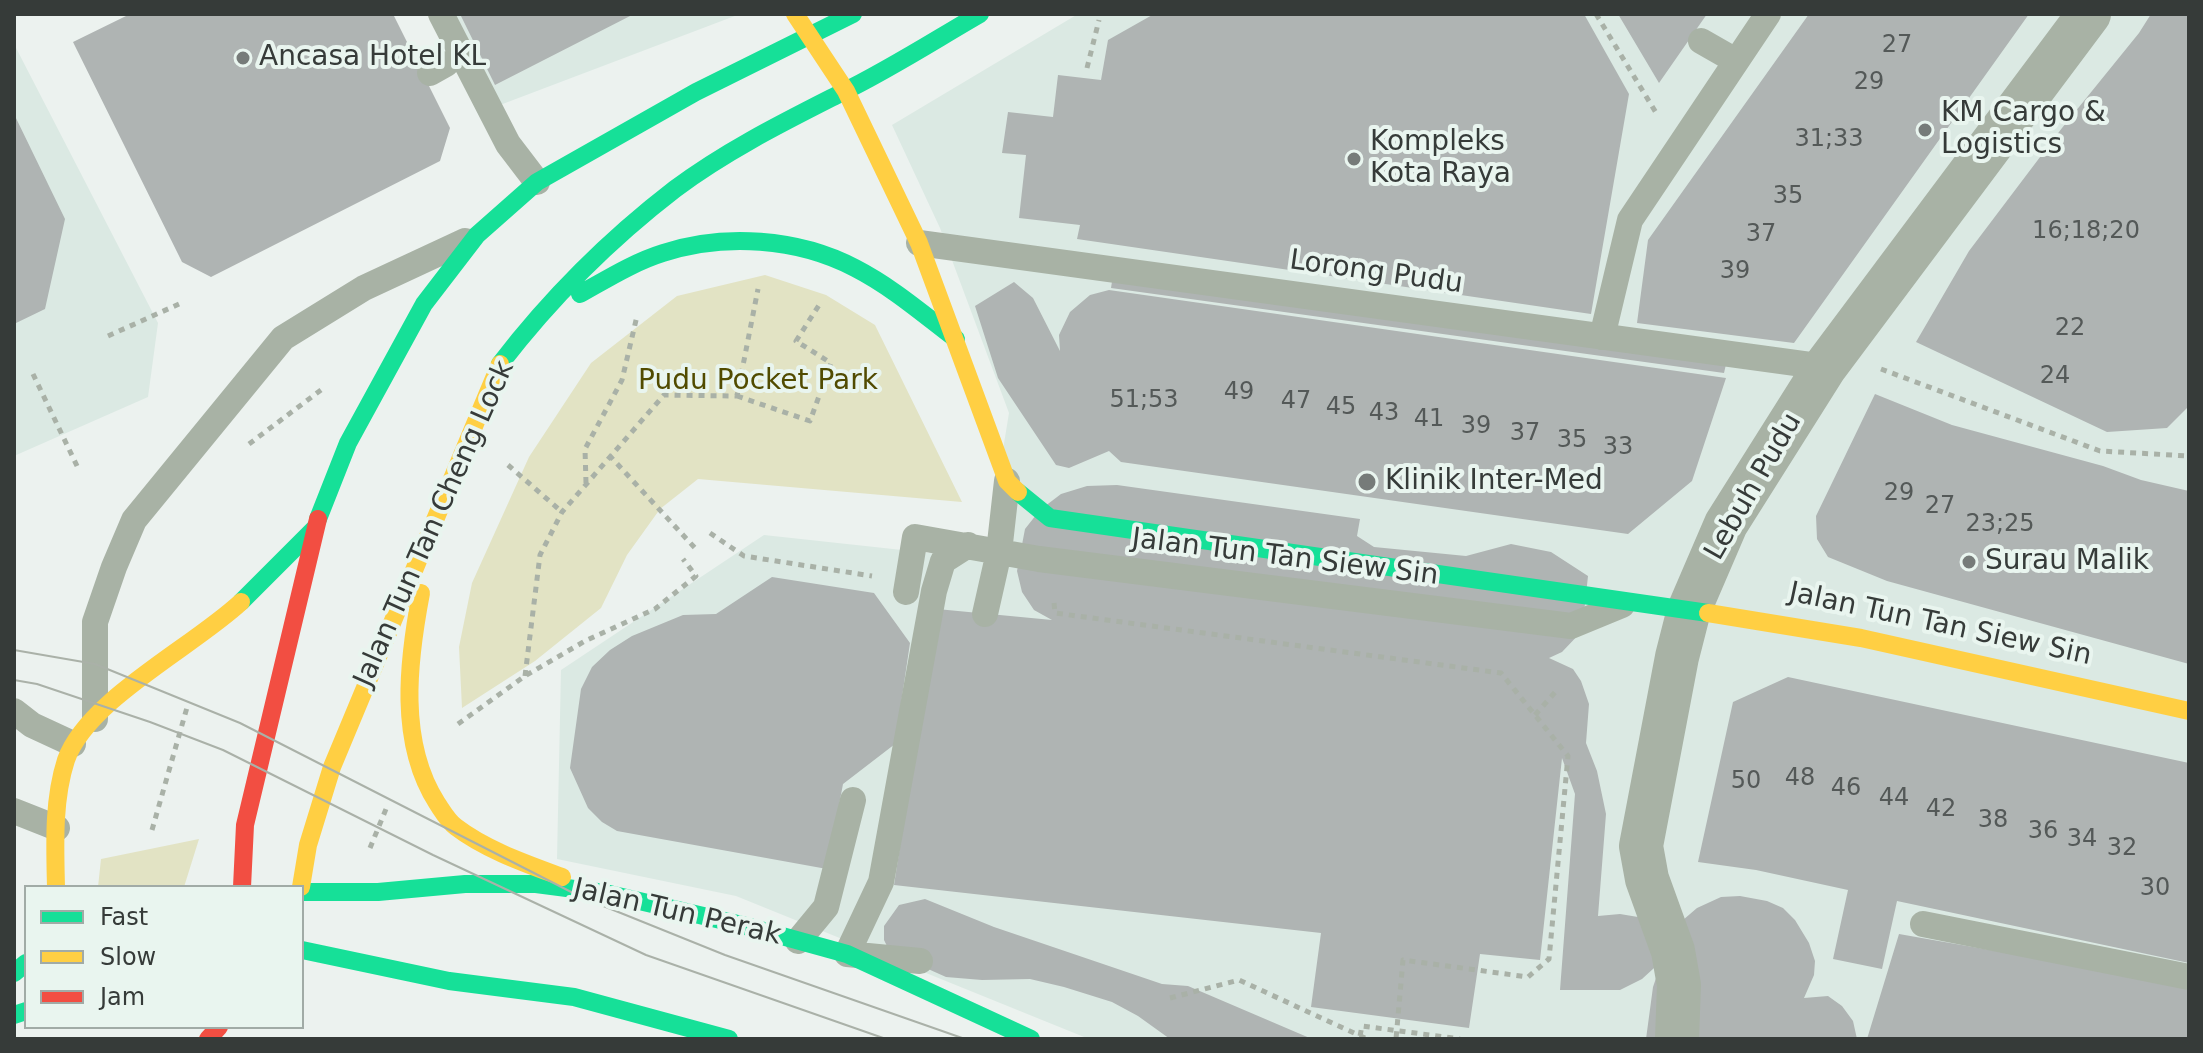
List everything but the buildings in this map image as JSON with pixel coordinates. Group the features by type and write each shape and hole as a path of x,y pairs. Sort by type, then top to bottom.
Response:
{"main road":[{"name":"Jalan Tun Tan Siew Sin","path":"795,14 846,91 919,243 1007,481 1026,501 1050,518 1689,610 1861,638 2189,711"},
{"path":"242,885 245,825 315,528 348,443 424,304 477,235 537,182 696,92 853,14"},
{"name":"Jalan Tun Tan Cheng Lock","path":"303,885 308,845 332,767 500,364 592,260 676,188 776,125 846,91 980,14"},
{"path":"523,335 575,297 630,266 697,245 767,242 838,260 894,292 956,339"},
{"path":"440,505 414,625 410,669 412,726 426,781 448,821 531,865 605,893"},
{"path":"56,885 60,784 73,744 142,676 204,634 241,602 315,528"},
{"name":"Jalan Tun Perak","path":"304,890 378,892 465,884 536,884 605,893 742,925 847,954 1031,1039"},
{"path":"304,950 449,981 574,997 729,1039"}],"street":[{"name":"Lebuh Pudu","path":"1677,1039 1679,985 1673,951 1647,879 1641,846 1689,610 1726,524 1831,359 2089,14"}],"lane":[{"path":"441,14 508,144 537,182"},
{"path":"1602,337 1630,220 1768,14"},
{"path":"1701,41 1736,61"},
{"path":"95,719 95,622 134,520 283,338 364,288 477,235"},
{"name":"Lorong Pudu","path":"919,243 1554,324 1602,337 1831,359"},
{"name":"Jalan Tun Tan Siew Sin","path":"1007,481 999,552 1571,626 1629,602"},
{"path":"920,961 847,954 881,882 934,591 943,561 968,545"},
{"path":"906,592 914,546 968,545 999,552 985,614"},
{"path":"14,711 32,725 73,744"},
{"path":"798,941 826,907 853,800"},
{"path":"14,811 57,828"},
{"path":"1923,924 2189,977"}],"path":[{"path":"1596,14 1641,91"},
{"path":"1087,68 1099,20"},
{"path":"737,396 761,278"},
{"path":"525,676 540,555 562,512 664,395 737,396 810,421 831,363 796,341 828,291"},
{"path":"108,336 179,304"},
{"path":"586,484 585,449 622,380 639,306"},
{"path":"1831,359 2100,451 2189,456"},
{"path":"33,374 78,468"},
{"path":"245,447 326,387"},
{"path":"609,455 695,548"},
{"path":"508,465 562,512"},
{"path":"710,533 744,556 881,577 914,546"},
{"path":"456,726 525,676 585,641 655,609 696,576 683,559"},
{"path":"1054,603 1055,613 1501,673 1568,756 1549,959 1528,977 1403,960 1396,1039"},
{"path":"1157,626 1159,615"},
{"path":"1535,715 1557,690"},
{"path":"152,830 188,702"},
{"path":"369,849 386,808"},
{"path":"1170,998 1239,980 1364,1037"},
{"path":"1364,1037 1362,1026 1460,1039"}],"shaded area":[{"path":"455,14 740,14 500,105"},
{"path":"1078,14 2189,14 2189,1039 1089,1039 736,896 557,859 561,670 764,535 985,559 1009,413 940,228 892,125"},
{"path":"14,44 158,323 148,397 14,456"}],"green space":[{"name":"Pudu Pocket Park","path":"765,275 826,295 875,325 962,502 698,479 660,509 627,555 601,608 535,661 462,708 459,647 472,583 529,457 591,363 677,296"},
{"path":"199,839 185,885 98,885 101,859"}],"tram line":[{"path":"14,650 95,664 240,723 581,897 725,955 965,1039"},
{"path":"14,680 37,684 223,750 433,855 646,955 886,1039"}],"traffic: fast":[{"path":"318,519 348,443 424,304 477,235 537,182 696,92 853,14"},
{"path":"500,364 539,316 582,271 627,228 675,189 736,149 878,74 980,14"},
{"path":"580,294 631,266 663,253 711,243 760,242 810,250 855,268 895,292 956,339"},
{"path":"1018,492 1050,518 1708,613"},
{"path":"241,602 315,528"},
{"path":"304,892 378,892 465,884 536,884 605,893 742,925 847,954 1031,1039"},
{"path":"304,950 449,981 574,997 729,1039"},
{"path":"14,973 24,965"},
{"path":"14,1015 24,1012"}],"traffic: slow":[{"path":"795,14 846,91 919,243 1007,481 1018,492"},
{"path":"301,885 308,845 332,767 500,364"},
{"path":"421,593 410,673 410,701 411,728 425,779 441,810 456,827 493,850 562,877"},
{"path":"56,885 59,791 66,760 78,738 95,716 143,675 241,602"},
{"path":"1708,613 1861,638 2189,711"}],"traffic: jam":[{"path":"242,885 245,825 318,519"},
{"path":"208,1039 217,1029"}],"place":[{"name":"Ancasa Hotel KL","path":"243,58"},
{"name":"KM Cargo & Logistics","path":"1925,130"},
{"name":"Kompleks Kota Raya","path":"1354,159"},
{"name":"Klinik Inter-Med","path":"1367,482"},
{"name":"Surau Malik","path":"1969,562"}]}
